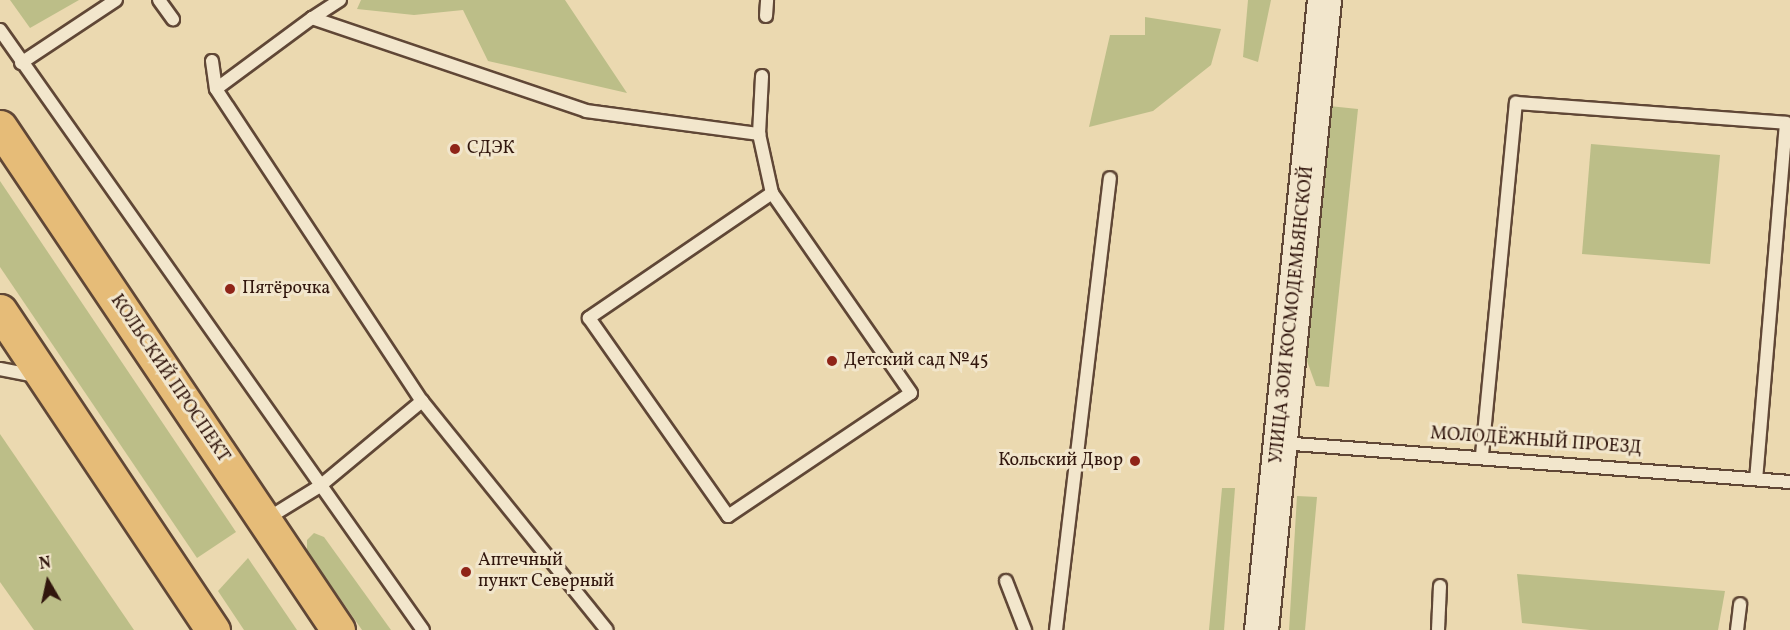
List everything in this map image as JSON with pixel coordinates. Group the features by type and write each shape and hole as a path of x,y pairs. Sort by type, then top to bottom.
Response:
{"main road":[{"name":"КОЛЬСКИЙ ПРОСПЕКТ","path":"0,127 338,630"},
{"path":"0,311 213,630"}],"street":[{"name":"УЛИЦА ЗОИ КОСМОДЕМЬЯНСКОЙ","path":"1262,630 1324,0"}],"lane":[{"path":"21,63 116,0"},
{"path":"159,0 173,19"},
{"path":"216,89 340,0"},
{"path":"766,16 767,0"},
{"path":"312,18 586,111 759,134"},
{"path":"0,30 21,63 423,630"},
{"path":"212,61 216,89 422,401 607,630"},
{"path":"762,76 759,134 772,193 911,393 728,516 589,318 772,193"},
{"path":"1482,455 1516,104 1785,123 1756,478"},
{"path":"1056,630 1110,178"},
{"path":"0,369 43,377"},
{"path":"264,520 320,486 422,401"},
{"name":"МОЛОДЁЖНЫЙ ПРОЕЗД","path":"1280,442 1482,455 1790,482"},
{"path":"1006,581 1025,630"},
{"path":"1438,630 1440,586"},
{"path":"1737,630 1740,604"}],"green space":[{"path":"10,0 79,0 30,28"},
{"path":"361,0 565,0 627,93 488,61 463,10 414,15 357,9"},
{"path":"1248,0 1271,0 1258,62 1243,57"},
{"path":"1145,17 1221,29 1211,65 1153,111 1089,127 1110,35 1145,35"},
{"path":"1329,106 1358,109 1329,387 1316,386 1307,361"},
{"path":"1591,144 1720,155 1710,264 1582,254"},
{"path":"0,181 236,532 197,558 0,267"},
{"path":"0,434 134,630 34,630 0,582"},
{"path":"1222,488 1235,488 1224,630 1209,630"},
{"path":"1297,496 1317,497 1305,630 1289,630"},
{"path":"314,533 324,537 391,630 362,630 307,551 307,540"},
{"path":"248,558 297,630 244,630 218,591"},
{"path":"1517,574 1725,591 1718,630 1590,630 1522,623"}],"place":[{"name":"СДЭК","path":"455,149"},
{"name":"Пятёрочка","path":"230,289"},
{"name":"Детский сад №45","path":"832,361"},
{"name":"Кольский Двор","path":"1135,461"},
{"name":"Аптечный пункт Северный","path":"466,572"}]}
